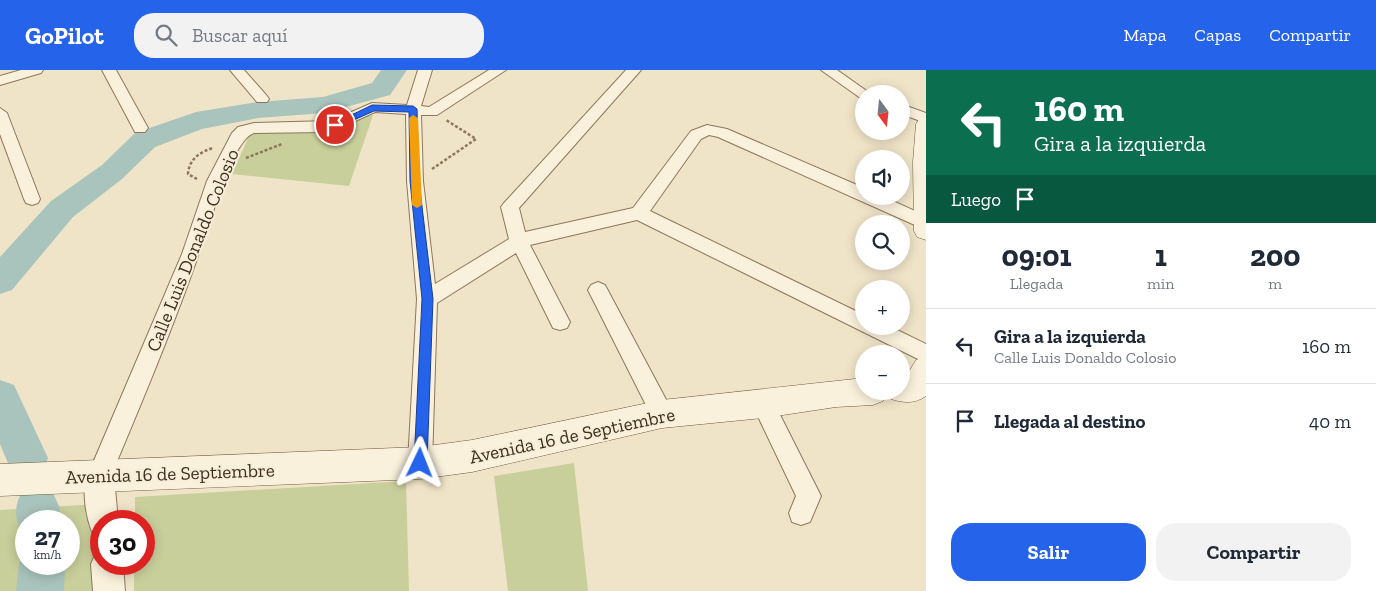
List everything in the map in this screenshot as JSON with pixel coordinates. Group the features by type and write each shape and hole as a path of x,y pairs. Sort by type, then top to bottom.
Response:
{"main road":[{"path":"926,124 926,231"},
{"name":"Avenida 16 de Septiembre","path":"0,480 420,463 472,456 662,414 763,404 855,392"}],"street":[{"path":"0,81 36,70"},
{"path":"109,70 140,128"},
{"path":"238,70 262,99"},
{"path":"420,463 427,299 415,181 413,109 425,70"},
{"path":"432,112 499,70"},
{"path":"560,322 519,242 510,207 634,70"},
{"path":"828,70 855,88"},
{"name":"Calle Luis Donaldo Colosio","path":"99,477 191,254 216,181 237,137 243,131 254,128 324,127 335,125 372,108 413,109 432,112"},
{"path":"910,112 926,118"},
{"path":"0,113 32,199"},
{"path":"639,213 696,135 707,130 722,132 855,192"},
{"path":"885,205 926,223"},
{"path":"427,299 519,242 536,235 639,213 855,320"},
{"path":"598,290 662,414"},
{"path":"887,335 926,354"},
{"path":"763,404 809,496 801,513"},
{"path":"99,477 102,510"},
{"path":"108,575 109,591"}],"path":[{"path":"415,181 476,139 432,112"},
{"path":"225,164 283,143"}],"green space":[{"path":"373,115 349,186 232,174 249,136 254,133 335,132 366,116"},
{"path":"574,463 588,591 508,591 494,476"},
{"path":"406,481 409,591 134,591 134,575 155,575 155,510 135,510 135,497"},
{"path":"98,504 98,510 90,510 90,575 99,575 99,591 0,591 0,510"}],"waterway":[{"path":"0,280 62,209 112,172 145,140 196,121 258,110 324,105 381,89 394,70"},
{"path":"0,398 27,458"},
{"path":"37,506 38,510"},
{"path":"40,591 41,575"}],"slow traffic":[{"path":"413,118 417,205"}],"route":[{"path":"335,125 361,111 372,108 413,109 415,181 427,299 420,463"}]}
